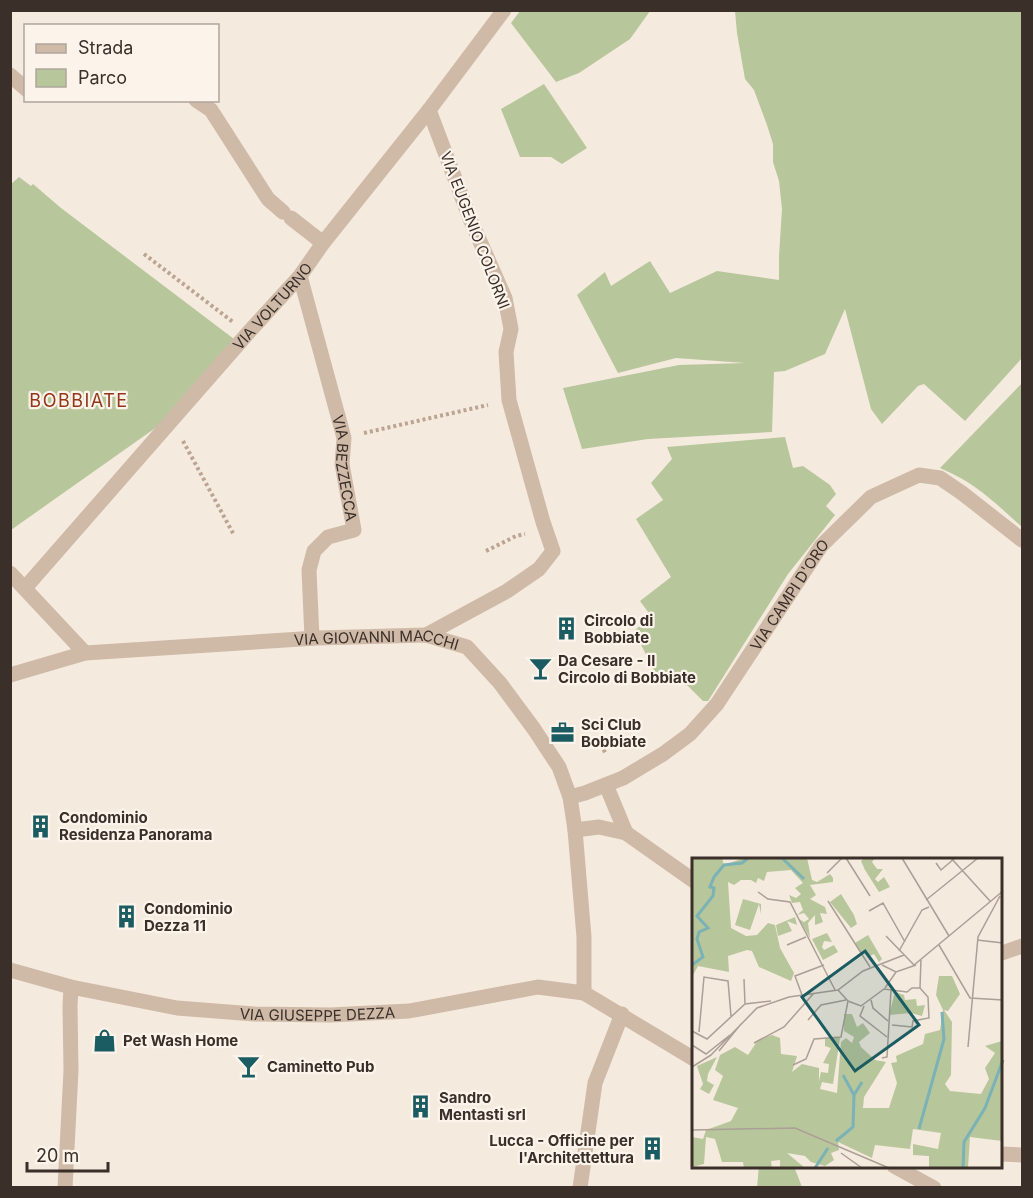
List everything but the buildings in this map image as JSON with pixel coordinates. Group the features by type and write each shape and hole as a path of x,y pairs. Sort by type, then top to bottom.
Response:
{"street":[{"name":"VIA VOLTURNO","path":"25,588 300,276 323,243 429,110 504,10"},
{"path":"10,75 24,87"},
{"path":"199,102 211,110 268,199 323,243"},
{"name":"VIA EUGENIO COLORNI","path":"426,635 507,591 538,569 553,551 509,400 506,352 511,329 506,298 471,221 429,110"},
{"name":"VIA BEZZECCA","path":"300,276 344,438 342,464 354,530 328,537 314,551 309,570 312,638"},
{"name":"VIA CAMPI D'ORO","path":"570,796 623,778 663,754 690,734 717,704 821,546 872,497 919,475 940,478 1023,540"},
{"path":"10,573 84,653"},
{"name":"VIA GIOVANNI MACCHI","path":"10,675 84,653 312,638 426,635 467,646 500,684 534,729 559,768 570,796 584,937 584,993"},
{"path":"606,785 626,833"},
{"path":"575,831 599,827 626,833 692,879"},
{"path":"1003,953 1023,946"},
{"name":"VIA GIUSEPPE DEZZA","path":"10,970 71,987 177,1008 254,1014 331,1015 410,1011 538,987 584,993 622,1014"},
{"path":"65,1188 71,1071 71,987"},
{"path":"580,1188 595,1083 622,1014 692,1058"},
{"path":"1003,1154 1023,1155"},
{"path":"896,1168 934,1188"}],"path":[{"path":"144,254 248,333"},
{"path":"344,438 509,400"},
{"path":"172,421 234,535"},
{"path":"486,550 516,536 546,530"},
{"path":"583,747 597,738 606,754"}],"green space":[{"path":"520,11 650,11 630,39 579,73 556,82 511,23"},
{"path":"735,11 1022,11 1022,358 965,421 924,384 918,386 882,424 871,409 845,309 825,354 785,371 774,372 772,432 648,439 582,449 563,388 679,365 745,363 676,358 618,373 577,295 605,272 611,286 650,261 670,293 717,271 779,280 782,209 779,181 773,162 773,144 754,90 745,79"},
{"path":"544,84 587,148 562,164 551,157 520,157 501,109"},
{"path":"19,177 31,186 33,184 61,208 234,339 161,424 11,530 10,185"},
{"path":"1022,383 1022,527 974,487 940,468"},
{"path":"785,437 793,468 803,466 830,485 836,494 826,506 835,515 788,574 708,701 703,701 679,677 660,682 634,631 651,616 640,601 671,577 636,519 663,500 651,483 672,459 667,447"},
{"path":"759,1168 793,1168 802,1187 757,1187"}],"place":[{"name":"Circolo di Bobbiate","path":"566,629"},
{"name":"Da Cesare - Il Circolo di Bobbiate","path":"540,669"},
{"name":"Sci Club Bobbiate","path":"563,733"},
{"name":"Condominio Residenza Panorama","path":"41,826"},
{"name":"Condominio Dezza 11","path":"126,917"},
{"name":"Pet Wash Home","path":"105,1040"},
{"name":"Caminetto Pub","path":"249,1066"},
{"name":"Sandro Mentasti srl","path":"421,1106"},
{"name":"Lucca - Officine per l'Architettettura","path":"652,1149"}],"district":[{"name":"BOBBIATE","path":"79,400"}]}
